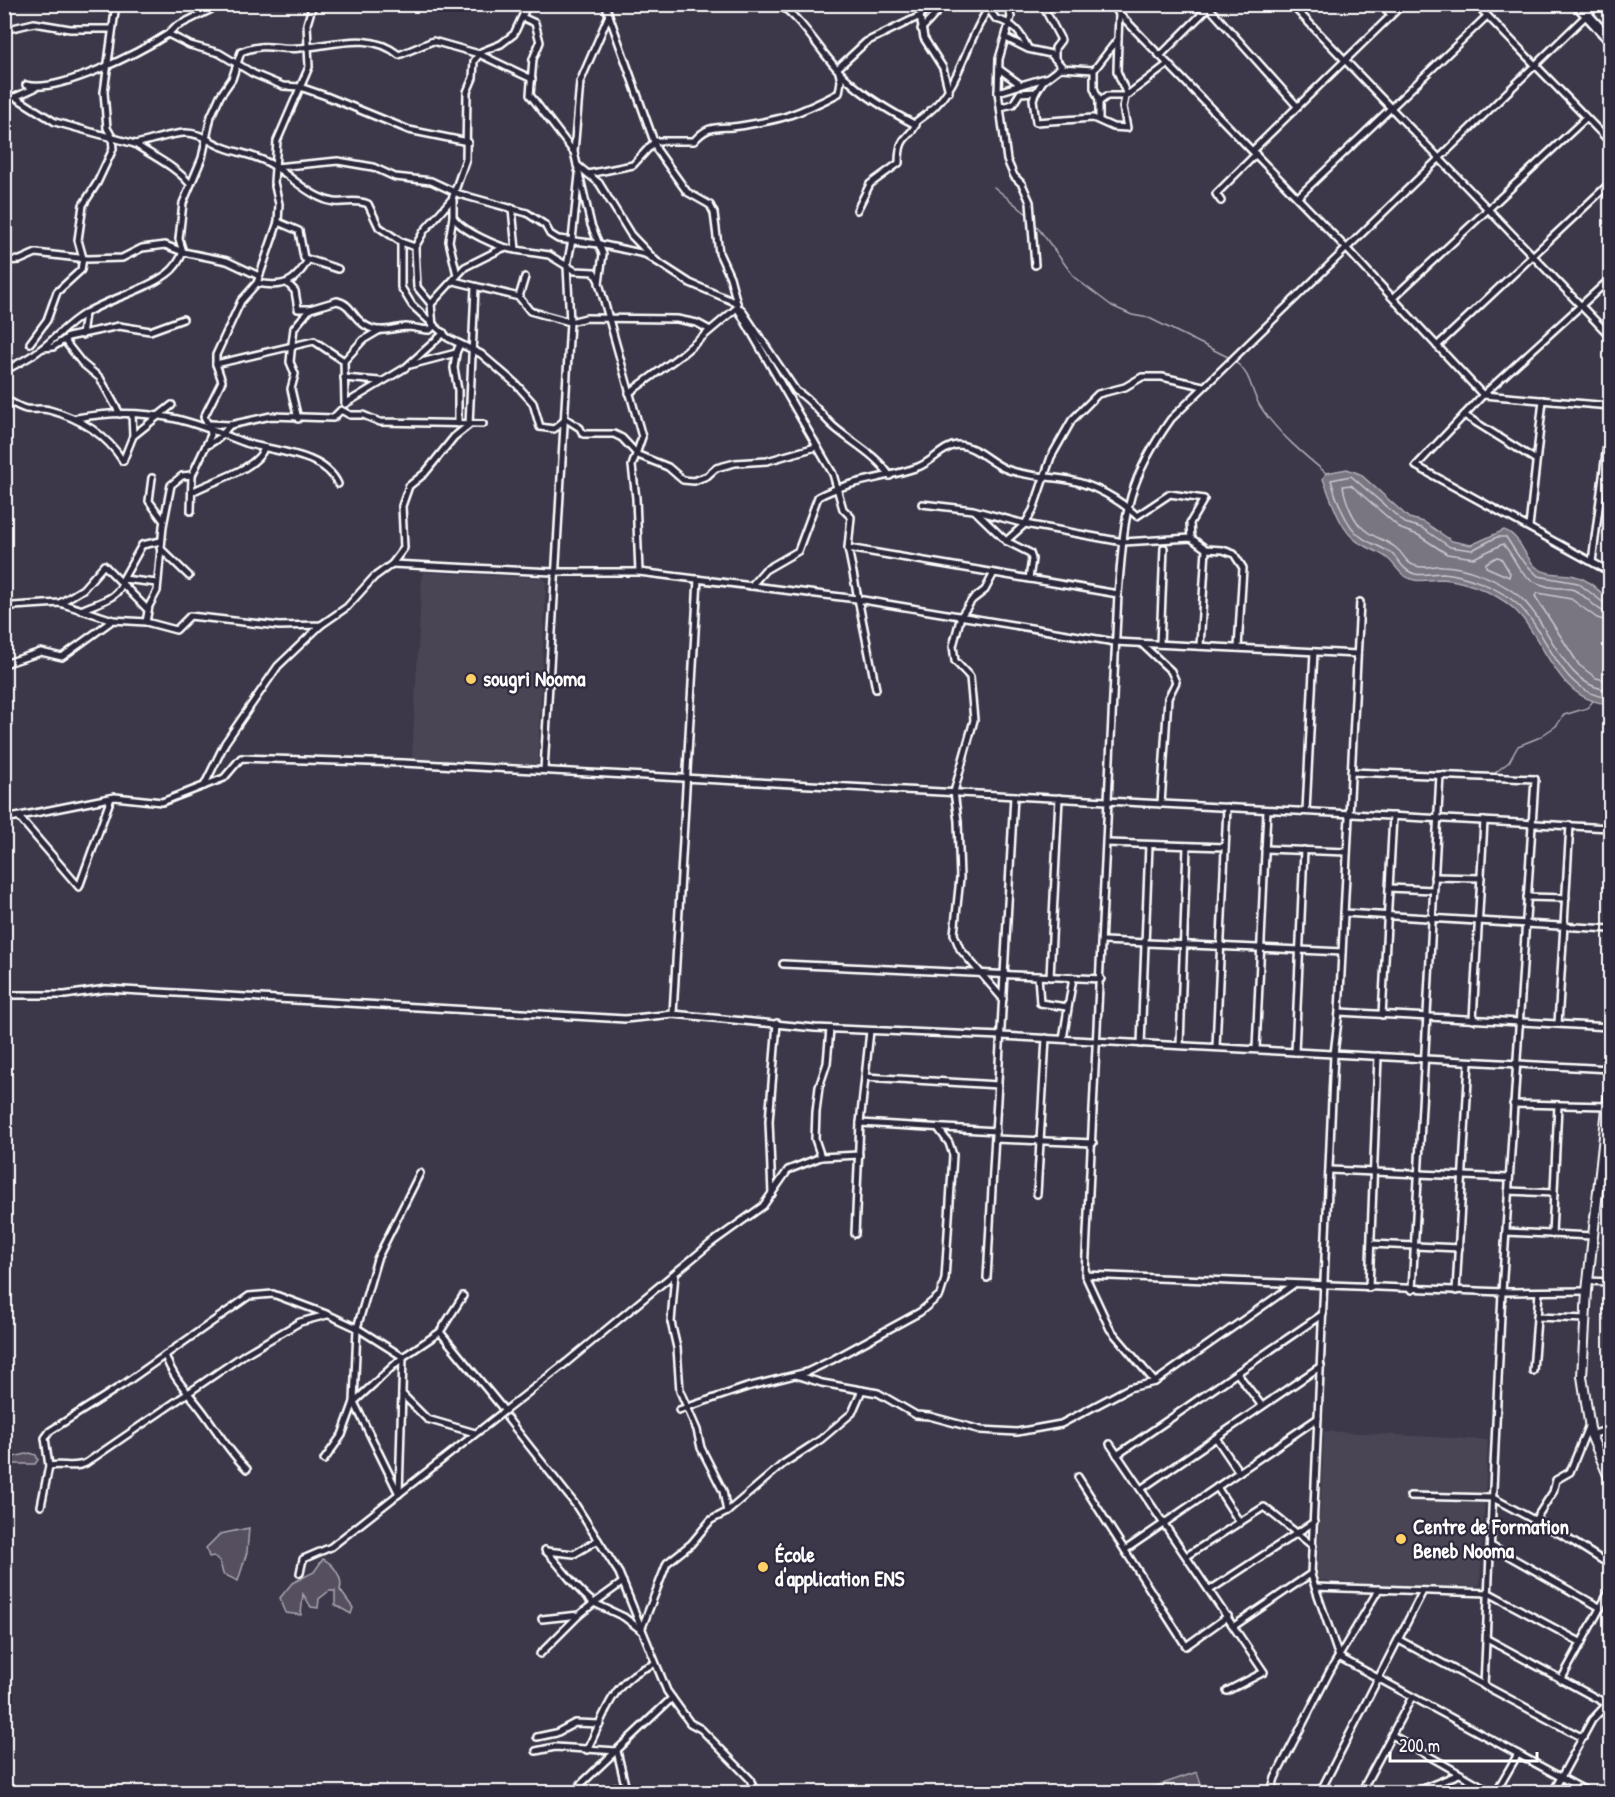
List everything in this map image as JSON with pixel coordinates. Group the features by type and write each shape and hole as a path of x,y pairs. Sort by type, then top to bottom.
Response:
{"main road":[{"path":"1577,4 1611,40"}],"street":[{"path":"30,343 47,320 57,292 81,270 83,258 78,240 83,205 108,163 113,149 104,105 116,4"},
{"path":"4,97 15,97 36,87 107,66 148,48 175,27 222,4"},
{"path":"210,428 204,417 222,381 216,364 216,355 241,301 257,283 278,222 279,204 274,182 278,136 309,67 310,47 307,24 313,4"},
{"path":"464,8 484,4"},
{"path":"457,274 449,241 454,196 466,159 467,92 473,78 474,61 479,54 514,34 524,18 528,4"},
{"path":"605,4 637,97 644,109 663,159 687,192 710,205 714,213 718,253 730,277 737,305 775,377 833,474 843,509 850,517 848,548 876,689"},
{"path":"779,4 788,7 848,81 887,110 916,125"},
{"path":"838,68 866,42 921,16 930,4"},
{"path":"921,29 930,22 934,12 946,4"},
{"path":"1007,4 1011,17 999,69 998,92 1007,160 1030,202 1035,265"},
{"path":"1042,4 1061,40 1055,48 1054,58"},
{"path":"1291,4 1611,336"},
{"path":"1382,4 1391,15"},
{"path":"1221,201 1216,194 1297,106 1403,4"},
{"path":"1476,4 1611,142"},
{"path":"1155,1382 1110,1329 1085,1275 1103,941 1118,594 1127,506 1135,478 1152,446 1171,419 1203,386 1536,67 1598,4"},
{"path":"1113,6 1347,248 1483,395 1611,406"},
{"path":"1160,56 1209,6 1297,106"},
{"path":"857,210 870,184 899,163 898,150 902,140 949,92 986,7 996,19 1010,23 1028,49"},
{"path":"1047,78 1033,99 1036,122 1099,119 1113,127 1127,128 1123,107 1126,96 1117,71 1119,14"},
{"path":"573,152 580,82 609,15"},
{"path":"921,16 921,29 943,68 949,92"},
{"path":"1298,198 1487,16"},
{"path":"524,18 535,23 540,42 533,59 530,95 573,152 603,254 599,283"},
{"path":"4,30 34,23 70,29 112,29"},
{"path":"168,34 190,45 219,53 283,86 300,87 409,130 468,142"},
{"path":"1006,38 1028,49 1051,54 1063,68"},
{"path":"1099,119 1099,102 1094,88 1094,70 1118,39"},
{"path":"183,252 179,244 181,217 190,184 202,158 213,112 232,79 241,52 261,44 299,49 366,40 383,43 399,55 433,41 479,54 532,79"},
{"path":"1099,102 1107,96 1126,96 1168,64"},
{"path":"588,174 633,165 655,141 694,141 702,133 717,126 733,127 786,116 815,106 839,93 841,81 838,68"},
{"path":"998,92 1047,78 1063,68 1094,70"},
{"path":"999,69 1021,85"},
{"path":"26,85 36,87"},
{"path":"1001,107 1013,104 1020,93 1036,92"},
{"path":"15,97 55,122 135,144 145,152 162,158 190,184"},
{"path":"1393,298 1586,118"},
{"path":"135,144 184,133 207,139 222,147 250,153 276,167 295,183 327,201 335,204 360,200 368,204 379,227 401,242 415,247"},
{"path":"276,167 345,162 373,167 395,177 431,181 454,196 527,213 545,225 550,234 558,239 599,244 645,254 690,283 737,305 748,317 788,382 796,391 808,397 835,428 880,464 890,476"},
{"path":"577,165 599,183 631,235 656,261"},
{"path":"544,770 553,572 570,322 567,266 579,175"},
{"path":"1437,346 1611,183"},
{"path":"287,283 295,291 298,309 310,309 327,302 341,302 351,308 361,323 381,330 392,331 407,327 430,330 434,324 431,304 417,287 415,247 424,231 454,196"},
{"path":"512,208 516,250"},
{"path":"453,217 464,228 503,248 549,255 575,271 594,272 642,437 632,466 636,498 639,572"},
{"path":"278,222 297,228 301,235 301,253 308,260 338,269"},
{"path":"401,242 401,286 417,312 460,344 488,359 533,403 540,427 554,429 563,419"},
{"path":"4,261 20,260 36,253 83,258 122,258 156,245 165,245 183,252 227,261 259,276"},
{"path":"431,304 454,281 457,274 474,261 503,248"},
{"path":"4,370 43,348 58,332 86,313 169,273 183,252"},
{"path":"257,283 272,286 287,283 300,275 308,260"},
{"path":"519,297 525,277"},
{"path":"1611,279 1483,395 1416,466 1611,572"},
{"path":"454,281 519,297 530,311 570,322 585,318 677,319 698,323 710,330"},
{"path":"204,786 225,742 278,666 321,625 347,608 375,577 392,564 404,548 402,506 409,486 425,473 454,437 469,425 475,287"},
{"path":"629,393 710,330 737,305"},
{"path":"298,418 291,388 295,374 290,362 294,328 310,309"},
{"path":"82,335 86,313"},
{"path":"43,348 53,347 68,337 119,327 150,330 183,319"},
{"path":"345,404 344,360 363,340 381,330"},
{"path":"190,511 192,475 207,446 210,424 230,425 264,417 333,418 345,404 408,365 444,333"},
{"path":"64,340 82,363 100,378 120,414"},
{"path":"216,364 314,341 344,360"},
{"path":"458,424 458,390 454,368 460,344"},
{"path":"408,365 456,353"},
{"path":"1006,541 1025,524 1041,496 1052,458 1072,420 1098,394 1125,387 1142,377 1162,377 1203,386"},
{"path":"344,378 381,381"},
{"path":"4,399 23,408 50,410 63,416 77,418 102,412 132,414 157,416 210,428 264,448 315,462 330,472 339,484"},
{"path":"1529,527 1543,400"},
{"path":"133,436 172,405"},
{"path":"341,410 350,415 363,415 380,422 483,424"},
{"path":"77,418 95,430 123,461 133,436 132,414"},
{"path":"1464,414 1536,460"},
{"path":"563,419 574,423 583,434 609,434 622,438 636,454 668,467 684,480 694,481 724,466 759,463 816,447"},
{"path":"1592,562 1611,422"},
{"path":"207,446 230,425"},
{"path":"751,586 765,570 798,551 818,496 836,486 890,476 933,461 943,450 957,445 973,448 992,463 1008,470 1070,480 1093,487 1127,506 1137,516 1170,494 1204,499 1190,523 1191,538"},
{"path":"192,492 242,468 255,460 264,448"},
{"path":"146,622 158,583 163,522 172,482 182,476 192,475"},
{"path":"152,478 149,501 163,522"},
{"path":"922,504 973,510 1025,524 1123,542 1191,538 1206,549 1222,550 1234,554 1242,562 1238,648"},
{"path":"973,510 1006,541 1030,553 1032,559 1029,579"},
{"path":"81,610 111,598 123,581 139,548 161,541"},
{"path":"152,544 162,550 189,576"},
{"path":"848,548 1118,594"},
{"path":"1160,644 1164,548"},
{"path":"1200,646 1206,549"},
{"path":"392,564 553,572 639,572 857,599 1115,642 1357,654"},
{"path":"60,603 83,589 102,566 123,581 148,610"},
{"path":"994,573 985,590 972,600 961,616 954,639 955,661 970,677 974,720 954,792 958,822 960,878 954,934 960,949 1003,999"},
{"path":"673,1014 698,579"},
{"path":"123,581 158,583"},
{"path":"1360,602 1339,1012 1334,1054 1312,1573 1339,1657 1588,1792"},
{"path":"13,606 60,603 113,620 146,622 176,630 190,616 279,626 321,625"},
{"path":"4,664 41,652 62,657 113,620"},
{"path":"1141,644 1171,671 1176,682 1168,698 1161,804"},
{"path":"1306,811 1314,652"},
{"path":"4,817 19,817 111,798 162,802 224,778 241,758 544,770 1611,828"},
{"path":"1351,772 1534,779 1502,1292 1484,1686"},
{"path":"1412,1290 1440,776"},
{"path":"987,1278 1014,796"},
{"path":"19,817 79,887 111,798"},
{"path":"1050,977 1059,798"},
{"path":"1216,1047 1227,807"},
{"path":"1256,1049 1267,810"},
{"path":"1382,1015 1393,816"},
{"path":"1473,1020 1484,821"},
{"path":"1558,1024 1570,825"},
{"path":"1107,843 1225,847"},
{"path":"1141,1044 1149,844"},
{"path":"1180,1046 1187,846"},
{"path":"1265,849 1347,852"},
{"path":"1295,1052 1304,850"},
{"path":"1434,877 1481,878"},
{"path":"1389,888 1434,890"},
{"path":"1527,897 1566,898"},
{"path":"1344,913 1611,929"},
{"path":"1103,941 1342,951"},
{"path":"783,964 1101,979"},
{"path":"1038,976 1040,1003 1067,1007"},
{"path":"1063,1039 1073,978"},
{"path":"4,995 65,995 106,989 625,1019 673,1014 830,1029 1046,1038 1611,1069"},
{"path":"1339,1012 1611,1027"},
{"path":"772,1194 769,1121 777,1023"},
{"path":"821,1157 815,1139 816,1112 830,1029"},
{"path":"855,1234 860,1123 870,1031"},
{"path":"1037,1194 1046,1038"},
{"path":"1369,1288 1378,1056"},
{"path":"1456,1291 1468,1062"},
{"path":"865,1077 998,1085"},
{"path":"1611,1082 1587,1291 1582,1376 1590,1431 1611,1480"},
{"path":"1514,1104 1608,1106"},
{"path":"1552,1234 1558,1105"},
{"path":"860,1123 996,1131"},
{"path":"679,1410 747,1387 796,1375 832,1360 911,1317 940,1295 945,1279 952,1155 949,1143 938,1128"},
{"path":"995,1139 1093,1143"},
{"path":"300,1573 303,1558 331,1547 710,1244 763,1206 788,1170 821,1157 859,1155"},
{"path":"1330,1170 1509,1178"},
{"path":"324,1460 342,1435 354,1402 357,1328 377,1259 420,1173"},
{"path":"1508,1191 1554,1192"},
{"path":"1506,1232 1593,1236"},
{"path":"1371,1244 1459,1248"},
{"path":"675,1273 672,1322 677,1348 680,1391 701,1448 723,1491 727,1512"},
{"path":"1085,1275 1412,1290 1587,1291"},
{"path":"1588,1281 1611,1282"},
{"path":"796,1375 822,1383 878,1393 916,1415 929,1416 981,1430 1017,1432 1061,1424 1129,1388 1155,1382 1293,1285"},
{"path":"1533,1371 1539,1292"},
{"path":"41,1506 49,1466 45,1443 50,1431 249,1296 273,1294 329,1315 357,1328 403,1358"},
{"path":"354,1402 403,1358 440,1332 463,1296"},
{"path":"300,1322 304,1307"},
{"path":"1118,1455 1323,1314"},
{"path":"49,1466 61,1463 80,1466 86,1463 245,1354 300,1322 329,1315"},
{"path":"1537,1317 1586,1319"},
{"path":"440,1332 504,1410"},
{"path":"165,1354 175,1379 198,1405 230,1453 247,1468"},
{"path":"399,1494 403,1358"},
{"path":"1141,1489 1321,1366"},
{"path":"1237,1373 1262,1406"},
{"path":"641,1630 667,1563 691,1544 711,1520 727,1512 783,1464 820,1440 852,1413 862,1390"},
{"path":"402,1394 427,1419 476,1433"},
{"path":"354,1402 399,1494"},
{"path":"507,1418 575,1504 623,1582 654,1664 672,1698 690,1723 701,1728 750,1779 755,1792"},
{"path":"1125,1550 1318,1418"},
{"path":"1590,1431 1611,1429"},
{"path":"1535,1520 1553,1492 1556,1480 1570,1472 1590,1431"},
{"path":"1216,1438 1239,1472"},
{"path":"1110,1444 1188,1555 1264,1672 1227,1691"},
{"path":"1078,1477 1186,1646 1228,1616"},
{"path":"1217,1487 1240,1523"},
{"path":"1410,1496 1493,1498 1611,1565"},
{"path":"1188,1555 1264,1507 1313,1546"},
{"path":"1210,1590 1314,1522"},
{"path":"598,1540 574,1554 545,1550 561,1566 576,1589 594,1603 624,1617 641,1630"},
{"path":"1491,1546 1601,1608"},
{"path":"1234,1626 1312,1573"},
{"path":"540,1654 579,1615 623,1582"},
{"path":"1315,1587 1489,1593 1582,1643"},
{"path":"1271,1792 1278,1774 1339,1657 1379,1589"},
{"path":"1561,1680 1611,1590"},
{"path":"1320,1792 1423,1591"},
{"path":"542,1619 579,1615"},
{"path":"1487,1639 1561,1680 1609,1702 1592,1720 1553,1792"},
{"path":"1399,1640 1582,1738"},
{"path":"587,1750 614,1693 635,1671 654,1664"},
{"path":"1361,1792 1412,1697"},
{"path":"581,1792 580,1785 672,1698"},
{"path":"537,1737 556,1733 575,1723 600,1724"},
{"path":"1392,1735 1458,1774 1494,1792 1518,1754"},
{"path":"536,1751 555,1747 617,1751"},
{"path":"617,1751 625,1785"},
{"path":"1415,1792 1458,1774"},
{"path":"615,1787 620,1792"}],"shaded area":[{"path":"425,572 543,578 546,582 538,763 534,765 415,760 412,756 422,575"},
{"name":"Centre de Formation Beneb Nooma","path":"1324,1431 1488,1440 1480,1584 1476,1587 1389,1585 1317,1580"},
{"path":"30,1453 36,1455 38,1460 35,1464 9,1462 5,1468 5,1459"},
{"path":"249,1528 247,1552 238,1581 223,1574 220,1562 214,1556 209,1557 206,1548 220,1534"},
{"path":"323,1559 339,1576 340,1590 353,1608 351,1614 335,1605 335,1591 329,1591 319,1599 318,1608 311,1607 303,1594 301,1615 286,1613 280,1598 292,1583 314,1572"},
{"path":"1197,1772 1204,1792 1139,1792"}],"water":[{"path":"1347,469 1360,474 1409,518 1424,522 1452,541 1471,545 1504,530 1518,541 1536,567 1547,572 1576,576 1600,592 1610,601 1610,704 1593,701 1566,683 1520,615 1495,595 1452,580 1421,581 1409,578 1387,558 1352,537 1337,514 1323,479 1326,473"}],"waterway":[{"path":"994,187 1028,215"},
{"path":"1033,221 1075,278 1112,306 1132,315 1149,318 1230,358"},
{"path":"1234,361 1245,372 1268,418 1291,443 1326,473"},
{"path":"1496,772 1509,762 1518,746 1538,738 1556,726 1564,715 1587,708 1593,701"}],"place":[{"name":"sougri Nooma","path":"471,679"},
{"name":"Centre de Formation Beneb Nooma","path":"1401,1539"},
{"name":"École d'application ENS","path":"763,1567"}]}
